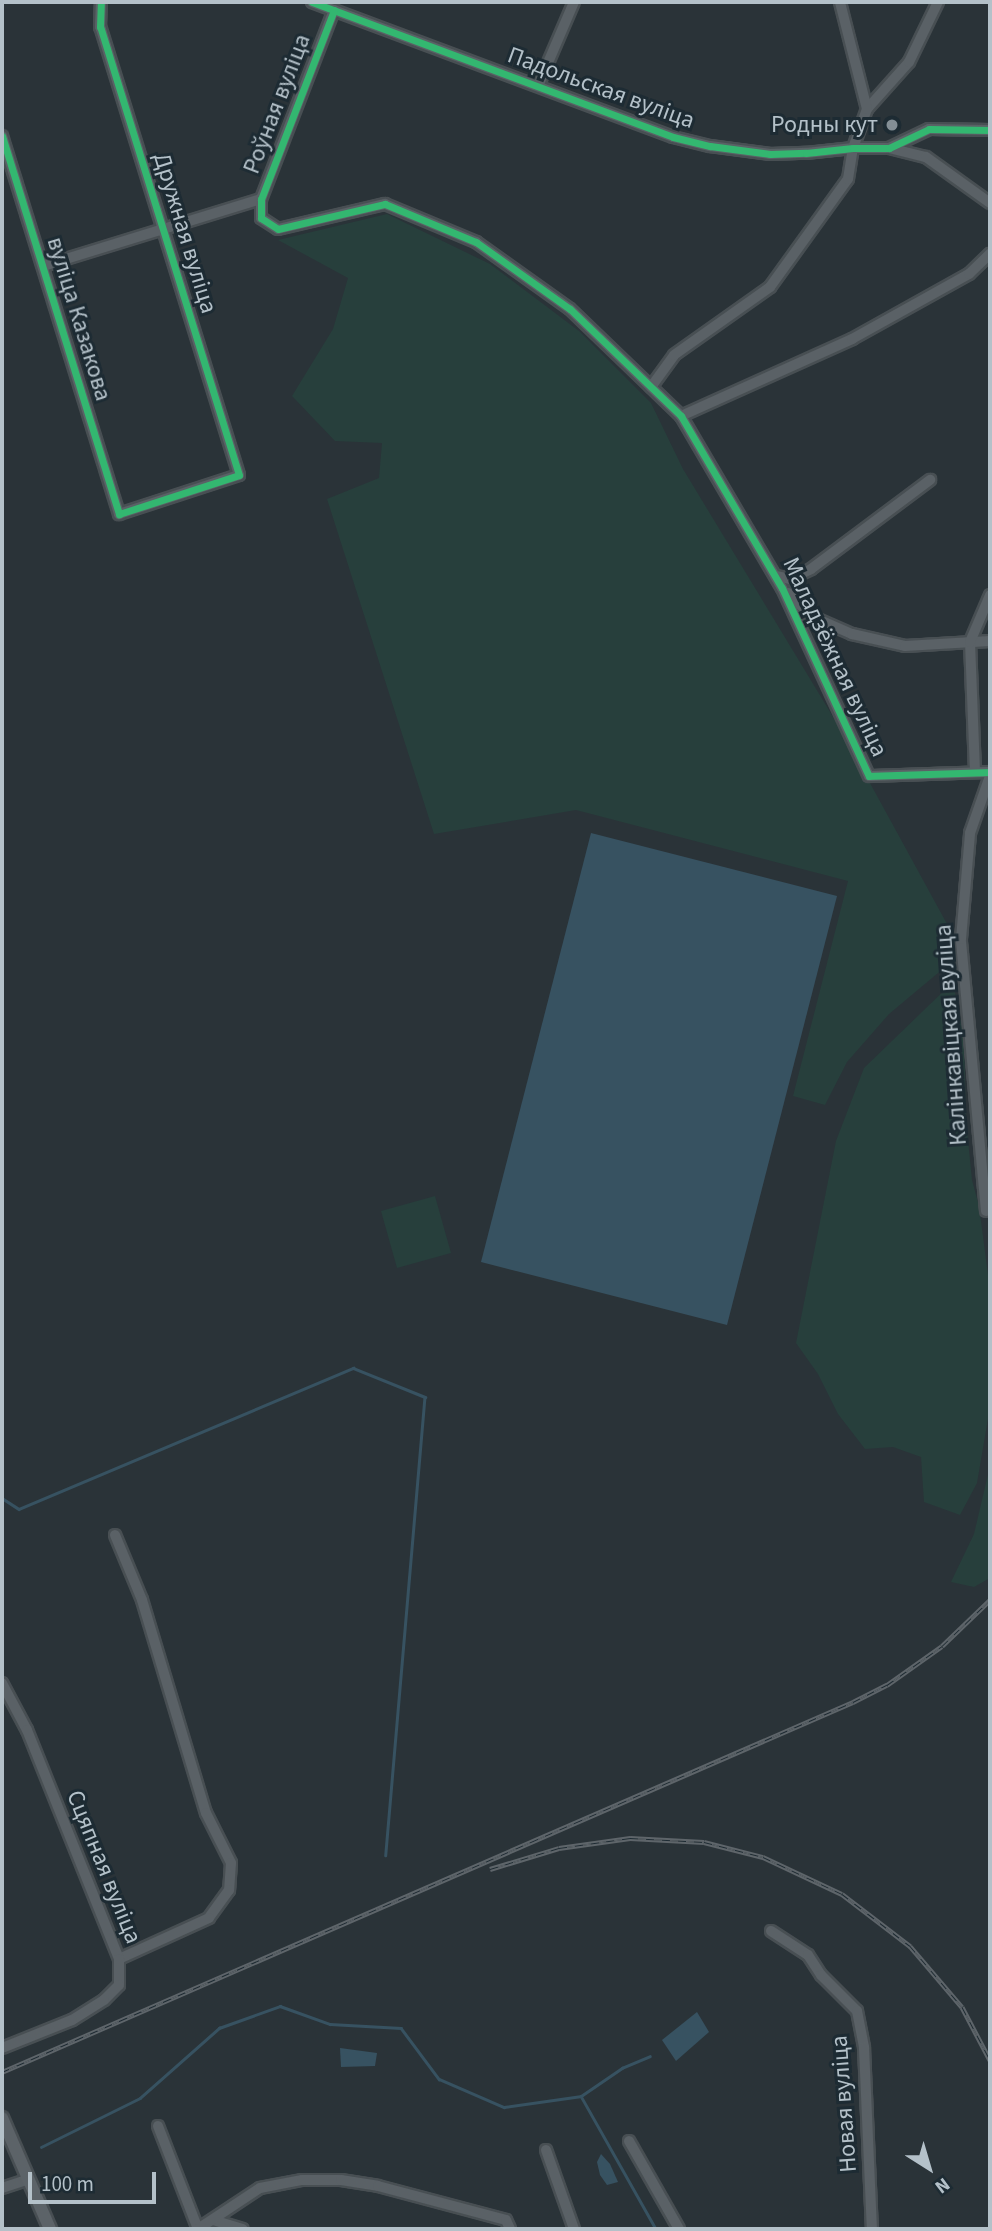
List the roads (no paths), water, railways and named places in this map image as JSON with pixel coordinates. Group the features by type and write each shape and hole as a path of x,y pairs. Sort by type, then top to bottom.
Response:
{"main road":[{"path":"2,2119 50,2229"}],"street":[{"name":"Дружная вуліца","path":"101,2 100,27 239,475 119,514"},
{"name":"Падольская вуліца","path":"312,2 333,7 673,137 710,146 769,154 889,148 929,129 990,131"},
{"path":"538,86 573,2"},
{"path":"840,2 867,109"},
{"path":"651,387 674,355 770,287 848,179 853,148 867,109 909,62 938,2"},
{"name":"Роўная вуліца","path":"333,7 261,199 261,218 278,229 385,204 476,242 570,309 651,387"},
{"name":"вуліца Казакова","path":"2,136 119,514"},
{"path":"889,148 926,157 990,203"},
{"path":"43,266 261,199"},
{"path":"681,416 852,339 969,274 990,254"},
{"name":"Маладзёжная вуліца","path":"651,387 681,416 776,576 869,776 975,772"},
{"path":"776,576 790,579 811,569 930,480"},
{"path":"782,588 813,617 852,634 905,646 990,640"},
{"path":"990,595 970,642 975,772 990,774"},
{"name":"Калінкавіцкая вуліца","path":"986,1211 961,939 970,833 990,774"},
{"path":"115,1535 142,1600 206,1813 231,1863 229,1890 209,1918 119,1959"},
{"name":"Сцяпная вуліца","path":"2,1683 27,1730 119,1959 118,1985 104,2000 72,2020 2,2049"},
{"name":"Новая вуліца","path":"771,1931 808,1955 821,1975 857,2011 864,2048 872,2229"},
{"path":"158,2126 198,2229 260,2188 302,2180 341,2180 378,2186 508,2225"},
{"path":"629,2141 679,2229"},
{"path":"546,2150 574,2229"},
{"path":"2,2188 29,2179"},
{"path":"213,2220 241,2229"}],"water":[{"path":"591,833 837,896 727,1325 481,1262"},
{"path":"697,2012 709,2032 676,2061 662,2040"},
{"path":"340,2048 377,2053 375,2066 341,2067"},
{"path":"601,2154 610,2164 618,2182 607,2185 600,2175 597,2162"}],"waterway":[{"path":"2,1498 19,1509 353,1368 425,1397 386,1855"},
{"path":"41,2147 140,2098 219,2028 280,2006 330,2024 401,2028 439,2079 504,2107 581,2096 622,2068 650,2056"},
{"path":"581,2096 656,2229"}],"railway":[{"path":"2,2072 853,1702 887,1685 942,1646 990,1600"},
{"path":"490,1869 559,1848 630,1838 704,1842 763,1857 842,1894 910,1946 962,2007 990,2060"}],"place":[{"name":"Родны кут","path":"892,125"}]}
